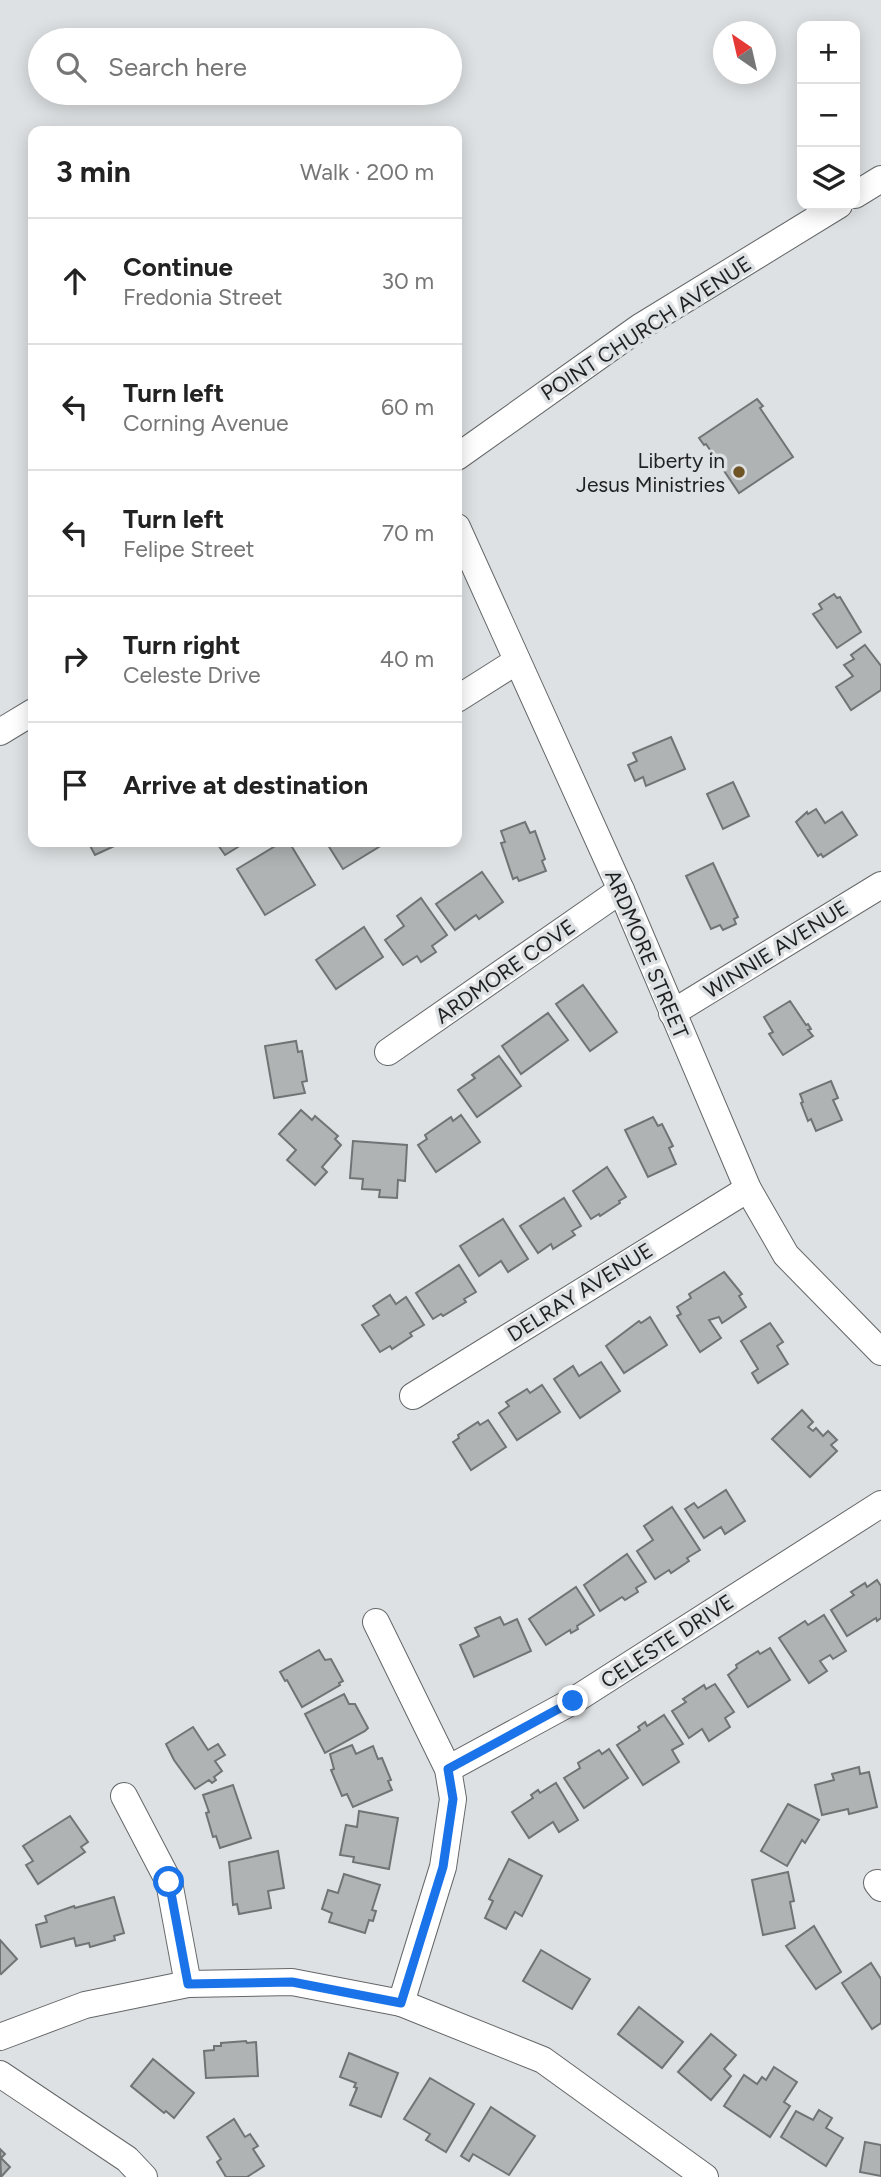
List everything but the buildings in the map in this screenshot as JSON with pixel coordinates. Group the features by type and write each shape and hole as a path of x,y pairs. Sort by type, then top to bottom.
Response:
{"street":[{"path":"860,192 881,179"},
{"name":"POINT CHURCH AVENUE","path":"462,453 640,327 831,210"},
{"name":"ARDMORE STREET","path":"462,538 621,890 748,1189 786,1255 881,1352"},
{"path":"462,696 517,661"},
{"path":"0,732 28,715"},
{"name":"WINNIE AVENUE","path":"671,1013 881,885"},
{"name":"ARDMORE COVE","path":"388,1052 621,890"},
{"name":"DELRAY AVENUE","path":"413,1396 748,1189"},
{"name":"CELESTE DRIVE","path":"448,1769 573,1701 881,1504"},
{"path":"376,1622 448,1769 453,1799 443,1867 401,2003"},
{"path":"124,1796 169,1882 188,1984"},
{"path":"0,2037 85,2005 188,1984 292,1982 401,2003 543,2060 705,2177"},
{"path":"0,2074 127,2159 144,2177"}],"place":[{"name":"Liberty in Jesus Ministries","path":"739,472"}],"route":[{"path":"169,1882 188,1984 292,1982 401,2003 443,1867 453,1799 448,1769 573,1701"}]}
